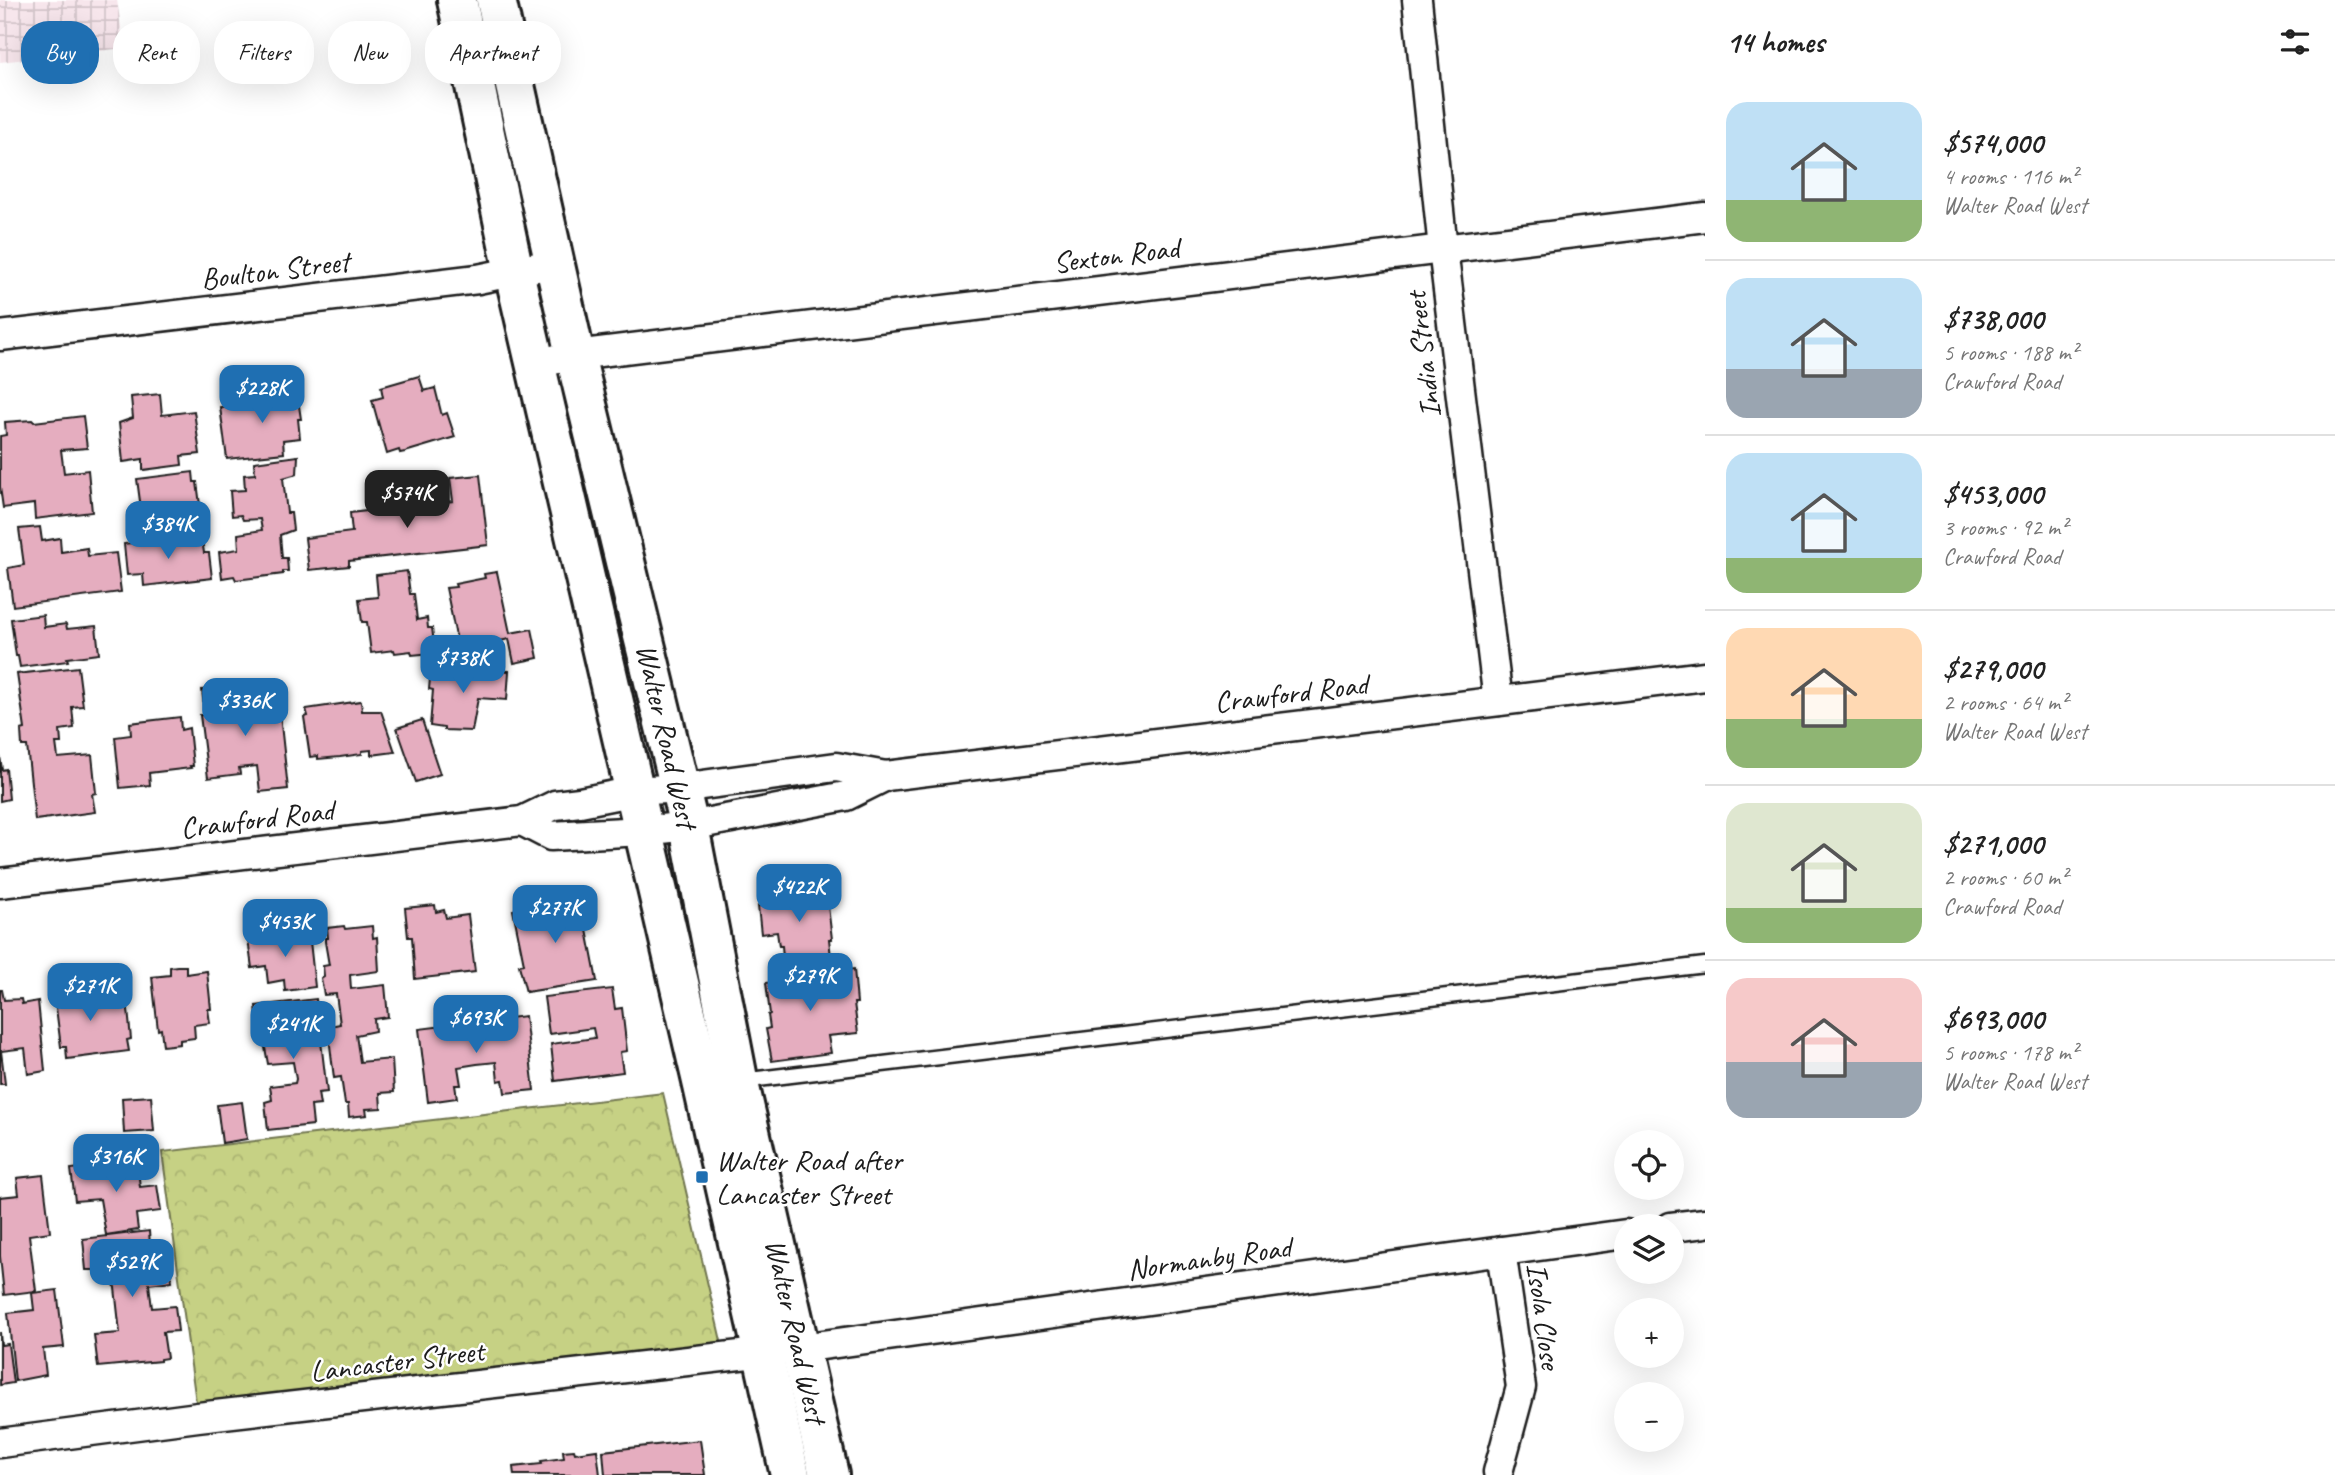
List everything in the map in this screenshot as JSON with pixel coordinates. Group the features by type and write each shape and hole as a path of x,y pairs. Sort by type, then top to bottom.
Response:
{"main road":[{"name":"Walter Road West","path":"457,0 514,272 643,831 801,1348 829,1475"},
{"name":"Walter Road West","path":"496,0 575,355 689,826 720,1082 762,1353 790,1475"}],"street":[{"name":"India Street","path":"1417,0 1443,249 1498,701"},
{"name":"Sexton Road","path":"535,364 575,355 1705,217"},
{"name":"Boulton Street","path":"0,336 465,281 556,263"},
{"name":"Crawford Road","path":"0,883 522,821 555,805 580,803 635,791 680,788 836,767 886,776 1705,676"},
{"name":"Crawford Road","path":"522,821 551,836 689,826 846,796 886,776"},
{"path":"1684,1225 1705,1223"},
{"name":"Normanby Road","path":"801,1348 1614,1236"},
{"name":"Isola Close","path":"1498,1472 1521,1387 1501,1251"},
{"name":"Lancaster Street","path":"0,1443 801,1348"}],"lane":[{"path":"720,1082 772,1078 1705,965"}],"shaded area":[{"path":"0,0 117,0 120,21 113,21 113,49 99,51 99,21 21,21 21,60 0,62"}],"green space":[{"path":"663,1093 725,1358 198,1417 162,1152"}],"building":[{"path":"255,373 257,396 231,399 229,377"},
{"path":"419,376 424,391 435,388 442,415 447,413 455,437 405,452 400,453 399,450 387,454 372,400 383,397 381,387"},
{"path":"289,382 296,386 301,419 298,419 300,438 283,440 284,453 227,459 220,407 278,400 277,388"},
{"path":"160,394 162,415 194,411 200,454 181,456 182,465 143,470 143,459 123,462 119,423 133,418 131,397"},
{"path":"83,416 87,448 61,450 64,473 88,470 92,512 35,519 34,504 3,508 0,487 0,436 6,435 5,422 34,422"},
{"path":"298,456 297,474 283,478 287,513 291,513 293,530 280,535 282,558 287,558 288,571 283,571 283,574 236,580 234,576 222,578 219,552 239,549 238,534 262,530 260,519 243,520 241,515 232,516 230,491 245,490 244,475 255,474 254,462"},
{"path":"193,472 200,505 189,506 192,529 141,535 139,516 142,516 137,479"},
{"path":"480,475 488,545 349,561 349,566 309,570 305,538 352,532 350,513 453,501 450,478"},
{"path":"40,527 42,541 60,538 61,552 87,548 88,556 116,553 121,592 13,606 8,568 24,565 19,529"},
{"path":"179,536 180,541 202,539 204,553 209,553 212,578 144,586 143,574 127,575 124,544"},
{"path":"407,571 410,594 414,594 417,620 427,618 428,628 432,628 432,653 412,655 411,651 395,653 394,650 371,653 367,622 362,622 359,599 378,597 376,575"},
{"path":"497,572 510,633 532,629 538,658 514,663 509,639 470,648 468,644 458,646 446,588 485,578 484,574"},
{"path":"43,615 44,627 66,624 67,629 96,626 99,654 20,667 11,619"},
{"path":"78,667 83,706 72,707 74,728 60,730 61,743 56,743 58,758 92,755 95,812 35,820 27,746 22,746 21,730 25,729 17,674"},
{"path":"431,668 509,671 507,700 478,698 472,731 444,730 430,726 433,690 429,689"},
{"path":"277,687 288,789 260,792 257,766 239,768 240,774 208,778 200,715 205,715 202,690 219,688 221,709 248,706 247,690"},
{"path":"361,701 362,711 381,711 395,752 371,755 371,750 340,757 310,757 304,717 308,716 306,709"},
{"path":"180,717 181,730 189,728 193,766 149,773 150,785 120,788 115,737 131,735 130,723"},
{"path":"422,720 440,774 416,782 397,728"},
{"path":"0,756 2,770 6,769 9,799 0,801"},
{"path":"811,890 812,899 827,898 832,939 829,939 831,957 823,958 823,953 783,957 777,932 761,934 758,906 785,902 784,893"},
{"path":"580,894 597,981 526,992 519,965 524,964 513,910"},
{"path":"435,905 436,912 444,910 446,918 468,915 475,972 415,979 412,937 408,937 405,908"},
{"path":"344,926 345,929 372,926 373,938 377,937 379,971 350,975 351,989 385,985 388,1017 374,1019 375,1031 356,1035 360,1062 392,1059 394,1092 380,1093 381,1108 366,1109 367,1115 349,1117 341,1077 334,1078 329,1037 330,1026 340,1024 336,994 324,995 321,978 324,976 323,966 329,965 325,942 325,938 328,938 327,928"},
{"path":"309,932 315,987 285,991 284,980 268,983 266,966 252,968 248,939"},
{"path":"186,966 186,974 207,971 210,1023 194,1025 195,1038 180,1040 180,1044 163,1046 161,1029 158,1030 152,977 170,975 170,967"},
{"path":"854,969 857,1003 854,1003 858,1033 828,1036 831,1053 772,1061 766,1029 770,1028 770,1014 766,983 772,982 771,979"},
{"path":"83,980 86,1004 127,1000 131,1039 127,1040 129,1051 67,1059 66,1047 61,1047 53,984"},
{"path":"612,989 615,1009 622,1008 627,1051 620,1052 623,1072 555,1081 551,1044 595,1038 593,1028 549,1034 544,997"},
{"path":"0,990 4,1000 21,999 22,1004 38,1001 45,1071 28,1074 25,1048 1,1051 5,1084 0,1084"},
{"path":"316,999 327,1092 318,1093 320,1105 311,1106 313,1125 268,1130 265,1102 272,1100 270,1086 295,1083 296,1079 293,1062 268,1064 264,1042 260,1043 256,1006"},
{"path":"525,1016 534,1090 505,1093 503,1080 498,1081 496,1062 477,1064 458,1067 461,1085 455,1085 457,1098 428,1102 419,1029"},
{"path":"151,1096 154,1131 124,1133 122,1098"},
{"path":"242,1102 247,1139 222,1143 217,1105"},
{"path":"137,1161 140,1187 157,1185 161,1211 136,1214 138,1230 106,1235 100,1199 75,1201 71,1169"},
{"path":"43,1175 50,1232 29,1235 36,1291 4,1295 0,1256 0,1197 19,1195 17,1178"},
{"path":"149,1231 151,1259 168,1256 172,1281 149,1284 152,1308 175,1306 178,1331 163,1332 167,1358 98,1367 94,1335 120,1333 115,1288 111,1268 86,1270 83,1239"},
{"path":"57,1290 64,1347 43,1349 46,1375 15,1381 8,1313 34,1310 32,1293"},
{"path":"0,1332 1,1345 8,1344 13,1383 0,1385"},
{"path":"700,1440 705,1475 605,1475 603,1451"},
{"path":"574,1450 575,1453 597,1450 600,1475 514,1475 513,1467 564,1458 563,1451"}],"place":[{"name":"Walter Road after Lancaster Street","path":"702,1177"}]}
